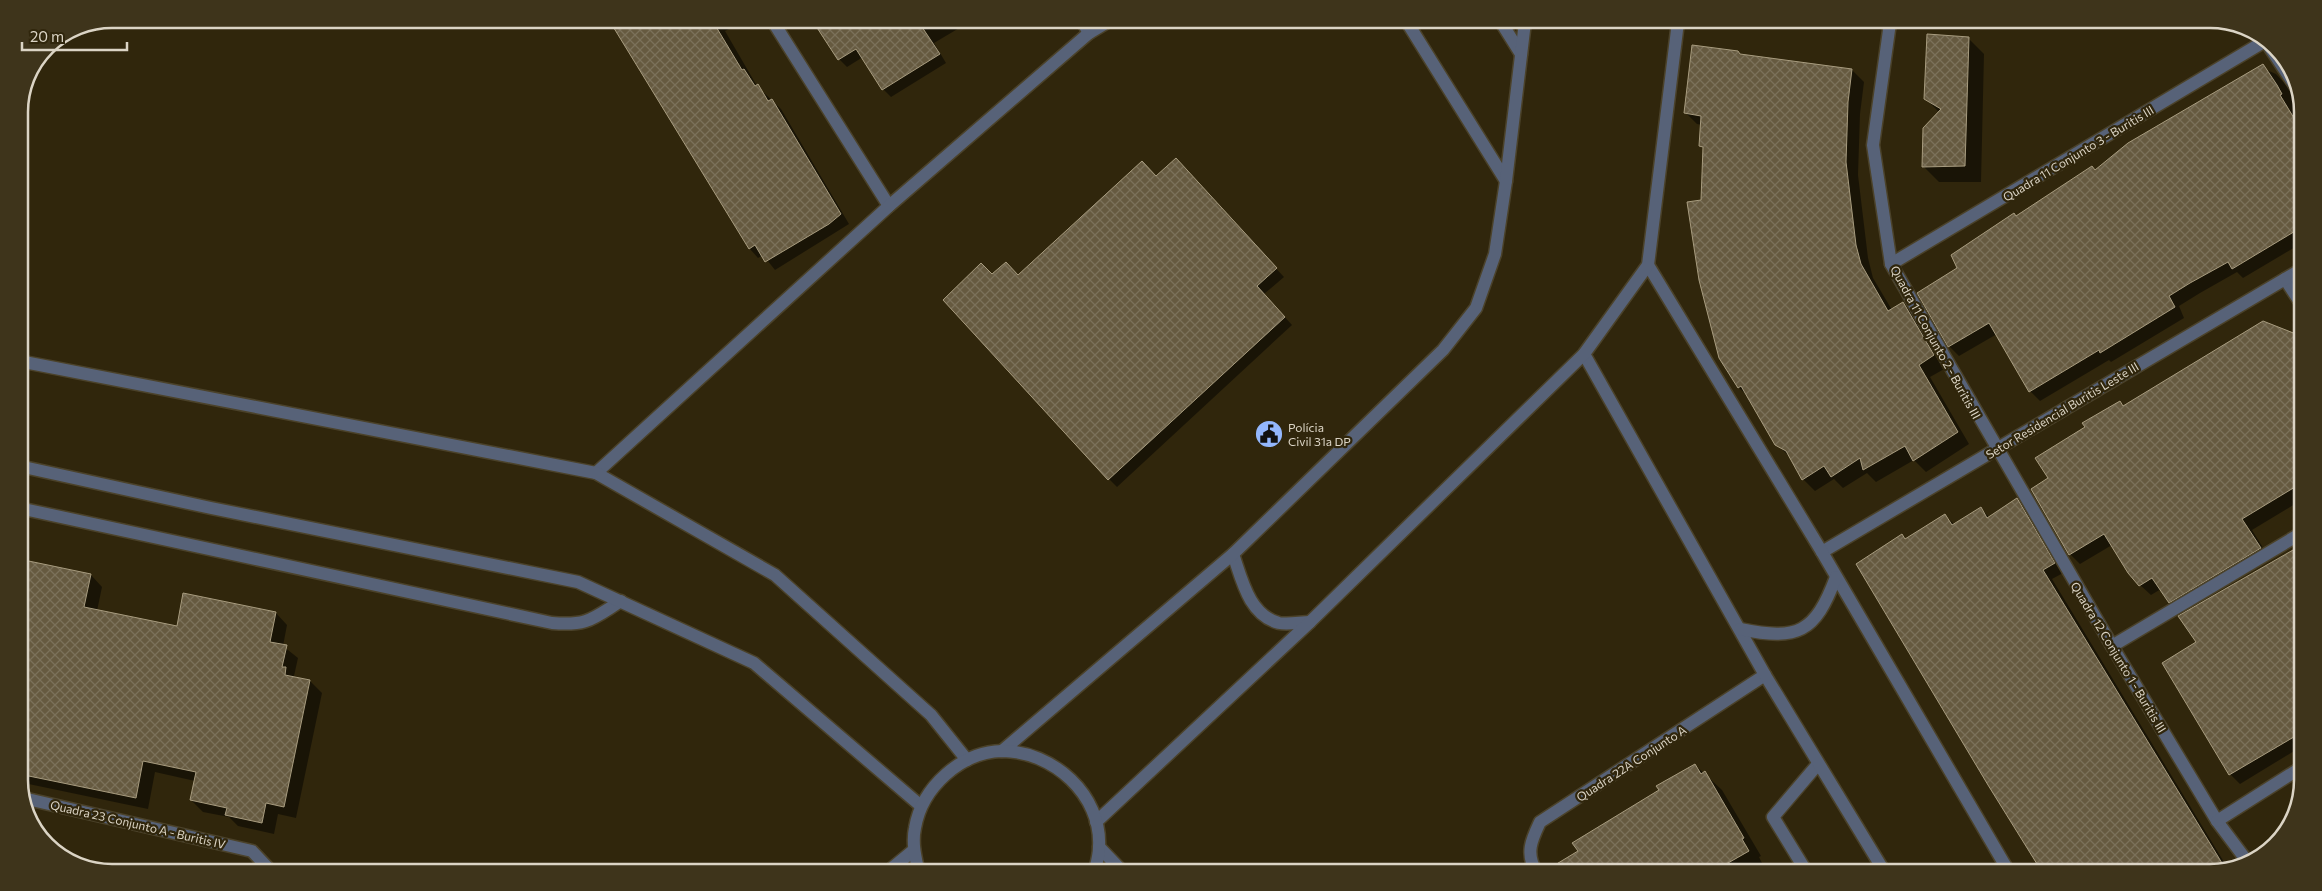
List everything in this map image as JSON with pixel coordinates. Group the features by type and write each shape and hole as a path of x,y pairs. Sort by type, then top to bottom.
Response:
{"street":[{"path":"777,28 889,206"},
{"path":"1087,28 1090,33"},
{"path":"596,473 889,206 1098,28"},
{"path":"1411,28 1506,181"},
{"path":"1505,28 1521,54"},
{"path":"1002,751 1233,554 1443,350 1476,308 1494,254 1506,181 1524,28"},
{"path":"1096,822 1310,622 1584,354 1648,265 1677,28"},
{"name":"Quadra 11 Conjunto 2 - Buritis III","path":"1889,28 1873,145 1891,264 1997,449"},
{"name":"Quadra 11 Conjunto 3 - Buritis III","path":"1891,264 2261,45"},
{"path":"1648,265 1822,552 2004,864"},
{"name":"Setor Residencial Buritis Leste III","path":"1822,552 2294,274"},
{"path":"2285,279 2294,293"},
{"path":"1584,354 1765,675 1879,864"},
{"path":"28,362 596,473 775,575 931,715 968,760"},
{"name":"Quadra 12 Conjunto 1 - Buritis III","path":"1997,449 2217,821 2244,857"},
{"path":"28,468 211,508 578,582 754,663 922,806"},
{"path":"28,510 552,623 571,625 587,622 621,601"},
{"path":"2112,646 2294,538"},
{"path":"1233,554 1248,597 1262,613 1280,623 1310,622"},
{"path":"1740,629 1762,634 1782,635 1798,630 1817,617 1825,605 1836,577"},
{"name":"Quadra 22A Conjunto A","path":"1532,864 1530,861 1532,840 1540,822 1765,675"},
{"path":"917,864 914,850 915,828 922,806 933,787 948,772 968,760 984,754 1002,751 1034,756 1062,770 1084,794 1096,822 1099,847 1096,864"},
{"path":"1802,864 1773,817 1818,764"},
{"path":"2217,821 2294,772"},
{"name":"Quadra 23 Conjunto A - Buritis IV","path":"30,800 252,851 264,864"},
{"path":"1099,847 1116,864"},
{"path":"897,864 914,850"}],"building":[{"path":"614,28 717,28 742,70 744,69 755,86 758,84 768,101 772,99 841,214 829,224 765,262 755,245 749,249"},
{"path":"817,28 923,28 940,54 882,90 856,49 838,60"},
{"path":"1927,34 1969,37 1965,166 1922,167 1923,128 1941,109 1924,99"},
{"path":"1692,45 1738,51 1740,54 1852,69 1848,102 1846,162 1856,245 1861,264 1888,311 1903,302 1934,355 1919,365 1958,432 1913,461 1905,446 1863,470 1860,458 1831,477 1824,466 1802,480 1786,451 1775,445 1741,386 1738,388 1719,358 1699,280 1687,202 1701,200 1703,147 1699,146 1701,116 1684,113"},
{"path":"2263,64 2277,85 2282,94 2280,95 2294,118 2294,232 2232,269 2228,262 2190,283 2169,296 2175,307 2100,353 2099,350 2029,392 1989,323 1948,347 1917,293 1957,268 1951,255 2014,213 2016,216 2092,166 2095,170 2128,143"},
{"path":"1176,158 1277,268 1257,286 1285,317 1108,480 943,300 981,263 992,274 1006,262 1018,275 1142,161 1156,176"},
{"path":"2263,321 2294,333 2294,488 2242,519 2261,548 2169,603 2152,578 2139,586 2128,573 2104,534 2069,555 2031,489 2048,478 2035,458 2085,427 2082,423 2120,401 2123,406"},
{"path":"2017,498 2055,563 2043,570 2222,863 2037,864 1856,564 1902,534 1905,539 1945,514 1952,525 1981,507 1987,518"},
{"path":"2294,549 2294,737 2229,775 2162,663 2196,642 2178,616"},
{"path":"28,561 91,574 84,607 177,626 183,593 276,612 270,642 287,645 282,667 286,667 285,675 310,680 284,807 266,803 262,823 225,815 227,808 190,800 196,772 143,761 136,798 28,776"},
{"path":"1695,764 1701,774 1705,771 1744,838 1742,839 1749,851 1726,864 1557,864 1578,851 1572,843 1659,790 1656,786"}],"place":[{"name":"Polícia Civil 31a DP","path":"1269,434"}]}
